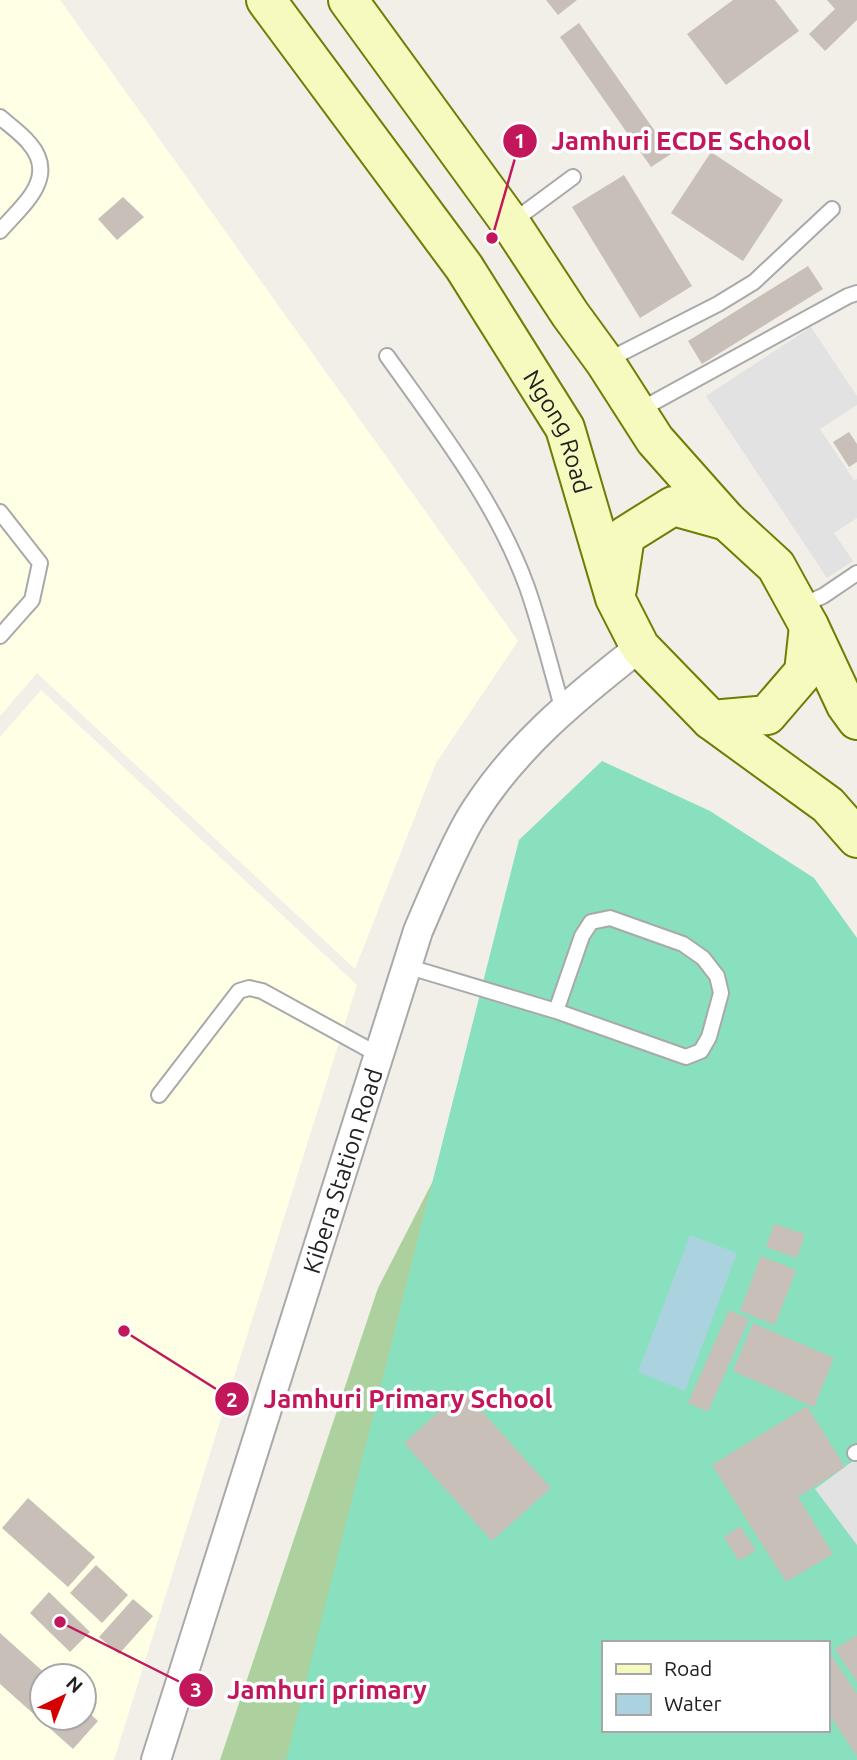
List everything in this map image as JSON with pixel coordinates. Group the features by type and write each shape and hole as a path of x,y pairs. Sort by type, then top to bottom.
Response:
{"main road":[{"name":"Ngong Road","path":"266,0 464,267 565,428 615,598 640,648 711,720 828,805 857,838"},
{"path":"348,0 511,224 655,440 727,521 776,566 846,705 857,720"},
{"path":"615,598 625,536 673,506 727,521"},
{"path":"711,720 767,715 804,672 804,617"}],"street":[{"name":"Kibera Station Road","path":"156,1760 418,931 470,820 504,771 563,710 640,648"}],"lane":[{"path":"0,117 29,143 41,167 33,194 0,231"},
{"path":"511,224 573,177"},
{"path":"605,362 718,304 754,282 832,209"},
{"path":"636,412 857,293"},
{"path":"387,356 484,497 504,537 527,587 563,710"},
{"path":"0,512 40,563 32,600 0,636"},
{"path":"804,617 823,596 857,573"},
{"path":"406,966 556,1012 687,1057 701,1051 709,1038 721,993 717,976 703,958 683,944 610,918 591,922 582,936 556,1012"},
{"path":"159,1095 239,991 249,988 262,991 377,1054"}],"shaded area":[{"path":"0,0 60,0 518,641 436,763 355,969 37,673 0,716"},
{"path":"811,327 857,396 857,405 820,429 854,480 857,479 857,518 834,533 853,561 827,578 706,396"},
{"path":"41,690 357,985 114,1760 0,1760 0,737"},
{"path":"857,1458 857,1545 815,1489"}],"green space":[{"path":"602,761 710,811 814,878 857,938 857,1760 286,1760 519,840"},
{"path":"477,1095 287,1760 220,1760 378,1288"}],"water":[{"path":"690,1235 737,1253 685,1391 638,1372"}],"building":[{"path":"546,0 577,0 558,15"},
{"path":"733,0 775,0 799,31 726,85 687,34"},
{"path":"827,0 857,0 857,20 825,51 809,34 835,9"},
{"path":"579,23 671,154 651,167 560,37"},
{"path":"711,152 783,200 743,261 671,213"},
{"path":"624,175 692,286 640,318 572,207"},
{"path":"123,197 144,217 117,240 98,219"},
{"path":"808,266 823,289 702,364 688,341"},
{"path":"849,432 857,444 857,462 849,467 833,442"},
{"path":"774,1224 805,1234 797,1258 766,1247"},
{"path":"761,1256 796,1270 775,1325 740,1311"},
{"path":"729,1310 749,1319 708,1412 688,1403"},
{"path":"753,1323 834,1358 814,1407 733,1371"},
{"path":"463,1390 551,1488 492,1541 404,1443"},
{"path":"807,1406 845,1467 798,1497 833,1554 786,1582 712,1465"},
{"path":"28,1498 95,1557 68,1587 2,1528"},
{"path":"740,1526 756,1550 739,1561 724,1537"},
{"path":"96,1565 128,1595 102,1623 70,1593"},
{"path":"49,1592 90,1632 70,1652 30,1613"},
{"path":"133,1599 153,1616 119,1654 99,1637"},
{"path":"0,1633 32,1662 28,1662 28,1709 0,1684"},
{"path":"857,1635 857,1682 835,1649"},
{"path":"829,1652 857,1694 857,1756 829,1714"},
{"path":"54,1732 88,1732 73,1749"}],"place":[{"name":"Jamhuri ECDE School","path":"492,238"},
{"name":"Jamhuri Primary School","path":"124,1331"},
{"name":"Jamhuri primary","path":"60,1622"}]}
